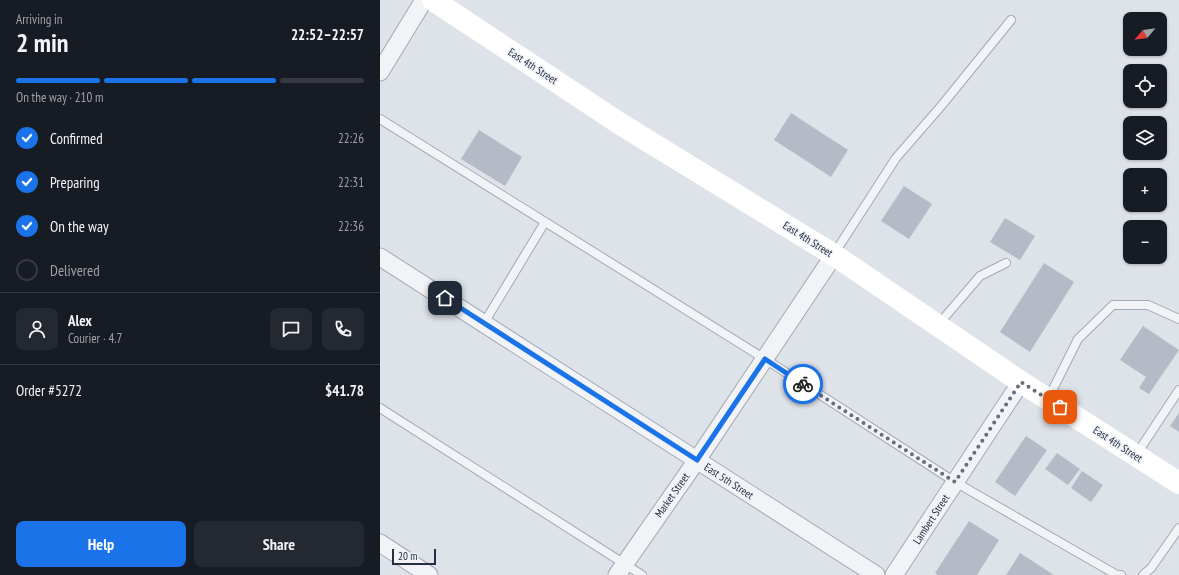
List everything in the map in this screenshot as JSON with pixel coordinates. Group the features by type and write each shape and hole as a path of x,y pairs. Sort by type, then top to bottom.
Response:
{"main road":[{"name":"East 4th Street","path":"432,0 622,125 834,255 1021,382 1179,484"}],"street":[{"path":"380,72 424,0"},
{"name":"Market Street","path":"621,569 697,460 834,255"},
{"name":"East 5th Street","path":"380,257 876,575"},
{"name":"Lambert Street","path":"894,575 1021,382"},
{"path":"380,543 429,575"}],"lane":[{"path":"834,255 896,158 942,105 1011,20"},
{"path":"380,119 765,359 955,482 1120,575"},
{"path":"484,323 545,222"},
{"path":"937,325 980,276 1006,263"},
{"path":"1048,399 1078,339 1112,305 1148,304 1179,319"},
{"path":"1135,455 1179,390"},
{"path":"380,408 621,569 642,575"},
{"path":"1143,575 1151,568 1179,528"}],"building":[{"path":"791,113 848,150 831,177 774,140"},
{"path":"479,130 522,157 505,186 461,159"},
{"path":"904,186 932,204 909,239 881,221"},
{"path":"1005,218 1035,236 1020,260 990,242"},
{"path":"1044,263 1074,282 1030,352 1000,332"},
{"path":"1143,326 1179,350 1149,394 1139,388 1146,377 1120,360"},
{"path":"1179,413 1179,432 1170,426"},
{"path":"1026,436 1047,450 1015,496 995,482"},
{"path":"1057,453 1080,469 1068,485 1045,469"},
{"path":"1082,471 1103,485 1091,502 1071,488"},
{"path":"969,521 999,540 977,575 938,575 935,573"},
{"path":"1020,553 1054,575 1006,575"}],"way so far":[{"path":"803,384 955,482 1021,382 1060,407"}],"route":[{"path":"445,298 697,460 765,359 803,384"}]}
